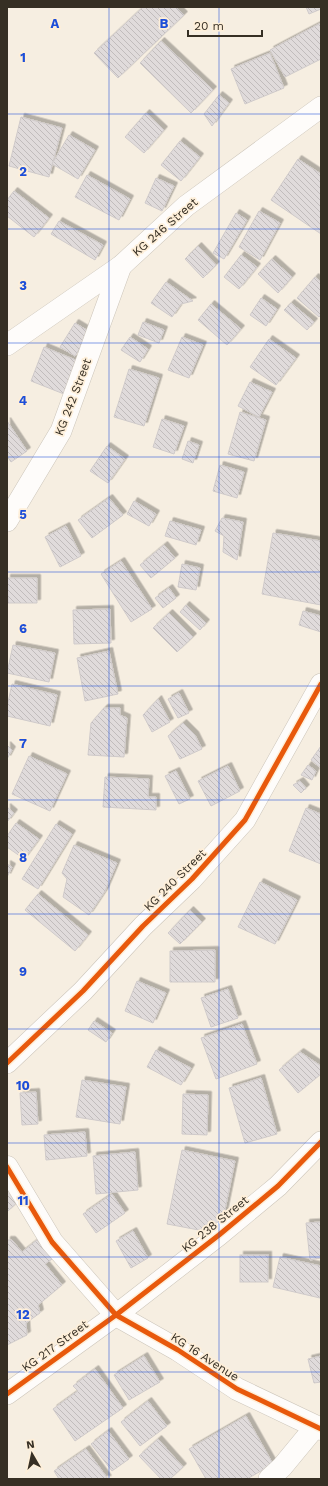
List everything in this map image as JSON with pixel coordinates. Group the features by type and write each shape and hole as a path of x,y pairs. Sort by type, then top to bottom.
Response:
{"street":[{"name":"KG 246 Street","path":"7,345 121,266 186,206 321,107"},
{"name":"KG 242 Street","path":"7,520 61,431 121,266"},
{"name":"KG 240 Street","path":"7,1063 83,991 143,926 192,879 245,820 321,684"},
{"name":"KG 238 Street","path":"116,1315 220,1235 278,1186 321,1142"},
{"name":"KG 16 Avenue","path":"7,1167 52,1242 116,1315 178,1350 237,1389 318,1428"},
{"name":"KG 217 Street","path":"7,1394 116,1315"},
{"path":"269,1479 318,1428"}],"building":[{"path":"143,7 176,7 184,15 118,78 94,53"},
{"path":"306,7 321,7 321,9 309,14"},
{"path":"321,23 321,59 285,77 270,50"},
{"path":"161,41 213,90 191,113 140,63"},
{"path":"270,53 284,88 245,104 231,69"},
{"path":"219,95 229,103 212,126 204,114"},
{"path":"146,113 164,130 144,153 125,137"},
{"path":"21,117 62,128 49,177 9,166"},
{"path":"69,135 95,150 78,179 52,164"},
{"path":"180,141 200,157 181,181 161,165"},
{"path":"298,159 321,174 321,234 271,200"},
{"path":"87,175 130,199 119,220 75,197"},
{"path":"156,178 174,186 162,211 145,203"},
{"path":"14,191 49,218 34,237 7,216 7,200"},
{"path":"259,211 280,223 260,260 239,247"},
{"path":"236,213 247,220 224,259 213,253"},
{"path":"59,221 103,245 95,260 51,234"},
{"path":"198,246 216,265 203,278 185,259"},
{"path":"241,255 257,267 239,289 224,277"},
{"path":"272,259 292,277 278,293 258,274"},
{"path":"315,277 321,282 321,315 319,317 297,298"},
{"path":"166,282 193,301 181,304 172,317 151,303"},
{"path":"261,298 277,309 266,326 250,315"},
{"path":"291,303 314,322 307,330 284,310"},
{"path":"211,304 241,329 227,345 198,320"},
{"path":"143,322 164,330 159,343 138,335"},
{"path":"75,323 90,332 75,356 60,347"},
{"path":"130,337 148,349 140,362 121,350"},
{"path":"182,337 203,345 189,378 168,370"},
{"path":"269,339 296,358 276,385 250,367"},
{"path":"44,347 83,363 69,396 31,381"},
{"path":"129,369 159,378 144,426 114,417"},
{"path":"250,382 272,392 259,417 238,406"},
{"path":"240,412 266,420 254,461 228,454"},
{"path":"162,419 184,426 174,454 153,447"},
{"path":"7,421 27,451 11,462 7,456"},
{"path":"188,441 199,445 193,463 182,459"},
{"path":"107,446 125,459 108,483 90,471"},
{"path":"220,465 244,472 237,498 213,491"},
{"path":"109,498 123,515 92,538 78,520"},
{"path":"134,501 156,514 149,526 127,514"},
{"path":"222,518 243,522 237,560 223,552 224,536 215,531"},
{"path":"170,521 201,530 196,545 165,536"},
{"path":"66,526 81,556 60,567 45,537"},
{"path":"273,533 321,541 321,605 262,594"},
{"path":"164,545 175,558 151,578 140,565"},
{"path":"121,561 152,609 131,622 101,574"},
{"path":"182,564 200,568 196,590 178,587"},
{"path":"7,578 37,578 37,603 8,603"},
{"path":"169,588 176,598 163,608 155,598"},
{"path":"186,605 206,623 200,630 180,612"},
{"path":"110,609 111,643 74,644 73,610"},
{"path":"303,611 321,616 321,632 299,625"},
{"path":"169,613 193,637 177,652 153,628"},
{"path":"13,645 55,653 49,682 7,673"},
{"path":"109,651 118,694 85,701 77,658"},
{"path":"12,684 57,695 50,726 7,716 7,707"},
{"path":"179,693 189,713 178,718 168,699"},
{"path":"158,699 170,722 152,732 143,715"},
{"path":"104,708 120,708 120,715 127,718 124,757 88,755 91,723"},
{"path":"183,723 195,735 202,749 180,759 168,736"},
{"path":"7,745 12,750 7,759"},
{"path":"321,746 321,768 311,760"},
{"path":"29,756 67,774 50,811 12,794"},
{"path":"308,765 316,771 312,780 301,775"},
{"path":"228,766 240,791 211,806 198,781"},
{"path":"176,771 190,799 179,804 165,776"},
{"path":"105,777 149,779 148,797 156,797 156,810 103,807"},
{"path":"300,781 306,788 301,793 293,785"},
{"path":"7,807 14,813 7,822"},
{"path":"306,808 321,814 321,864 289,851"},
{"path":"16,823 39,839 24,859 7,847 7,836"},
{"path":"56,824 72,834 38,889 22,879"},
{"path":"74,845 117,863 105,891 89,915 63,897 67,879 62,873"},
{"path":"7,864 12,867 7,877"},
{"path":"260,882 297,900 275,944 238,927"},
{"path":"38,894 88,935 75,951 25,910"},
{"path":"190,910 202,922 180,944 168,933"},
{"path":"215,950 215,982 170,982 170,951"},
{"path":"137,981 166,993 153,1023 125,1011"},
{"path":"228,989 238,1018 211,1027 201,998"},
{"path":"94,1021 112,1033 106,1042 88,1030"},
{"path":"242,1024 257,1064 216,1079 201,1038"},
{"path":"156,1050 191,1068 181,1085 147,1067"},
{"path":"300,1052 321,1066 321,1074 298,1093 279,1070"},
{"path":"261,1078 277,1134 245,1143 229,1088"},
{"path":"82,1080 126,1087 120,1124 76,1117"},
{"path":"36,1092 38,1124 22,1125 20,1093"},
{"path":"183,1094 208,1095 207,1135 182,1134"},
{"path":"85,1132 87,1156 46,1160 44,1135"},
{"path":"182,1150 235,1161 220,1234 167,1224"},
{"path":"135,1152 138,1190 96,1194 93,1156"},
{"path":"7,1183 22,1198 7,1212"},
{"path":"112,1194 125,1213 96,1233 83,1214"},
{"path":"321,1222 321,1258 310,1260 306,1223"},
{"path":"133,1231 148,1258 131,1268 116,1241"},
{"path":"7,1240 12,1240 22,1252 37,1240 52,1259 45,1264 62,1285 38,1305 40,1313 26,1323 27,1335 7,1345"},
{"path":"240,1255 268,1255 268,1282 240,1282"},
{"path":"280,1257 321,1266 320,1298 273,1287"},
{"path":"144,1356 160,1382 129,1400 114,1375"},
{"path":"321,1356 321,1382 314,1383 308,1359"},
{"path":"95,1369 123,1408 75,1441 53,1409 78,1391 73,1386"},
{"path":"148,1401 167,1426 140,1446 121,1422"},
{"path":"246,1416 273,1464 247,1479 206,1479 189,1449"},
{"path":"108,1431 129,1459 112,1471 91,1444"},
{"path":"158,1439 183,1467 170,1479 161,1479 139,1456"},
{"path":"86,1449 108,1479 59,1479 54,1471"}],"cycle path":[{"path":"7,1063 83,991 143,926 192,879 245,820 321,684"},
{"path":"7,1394 116,1315 219,1235 278,1186 321,1142"},
{"path":"7,1167 52,1242 116,1315 178,1350 237,1389 321,1429"}]}
